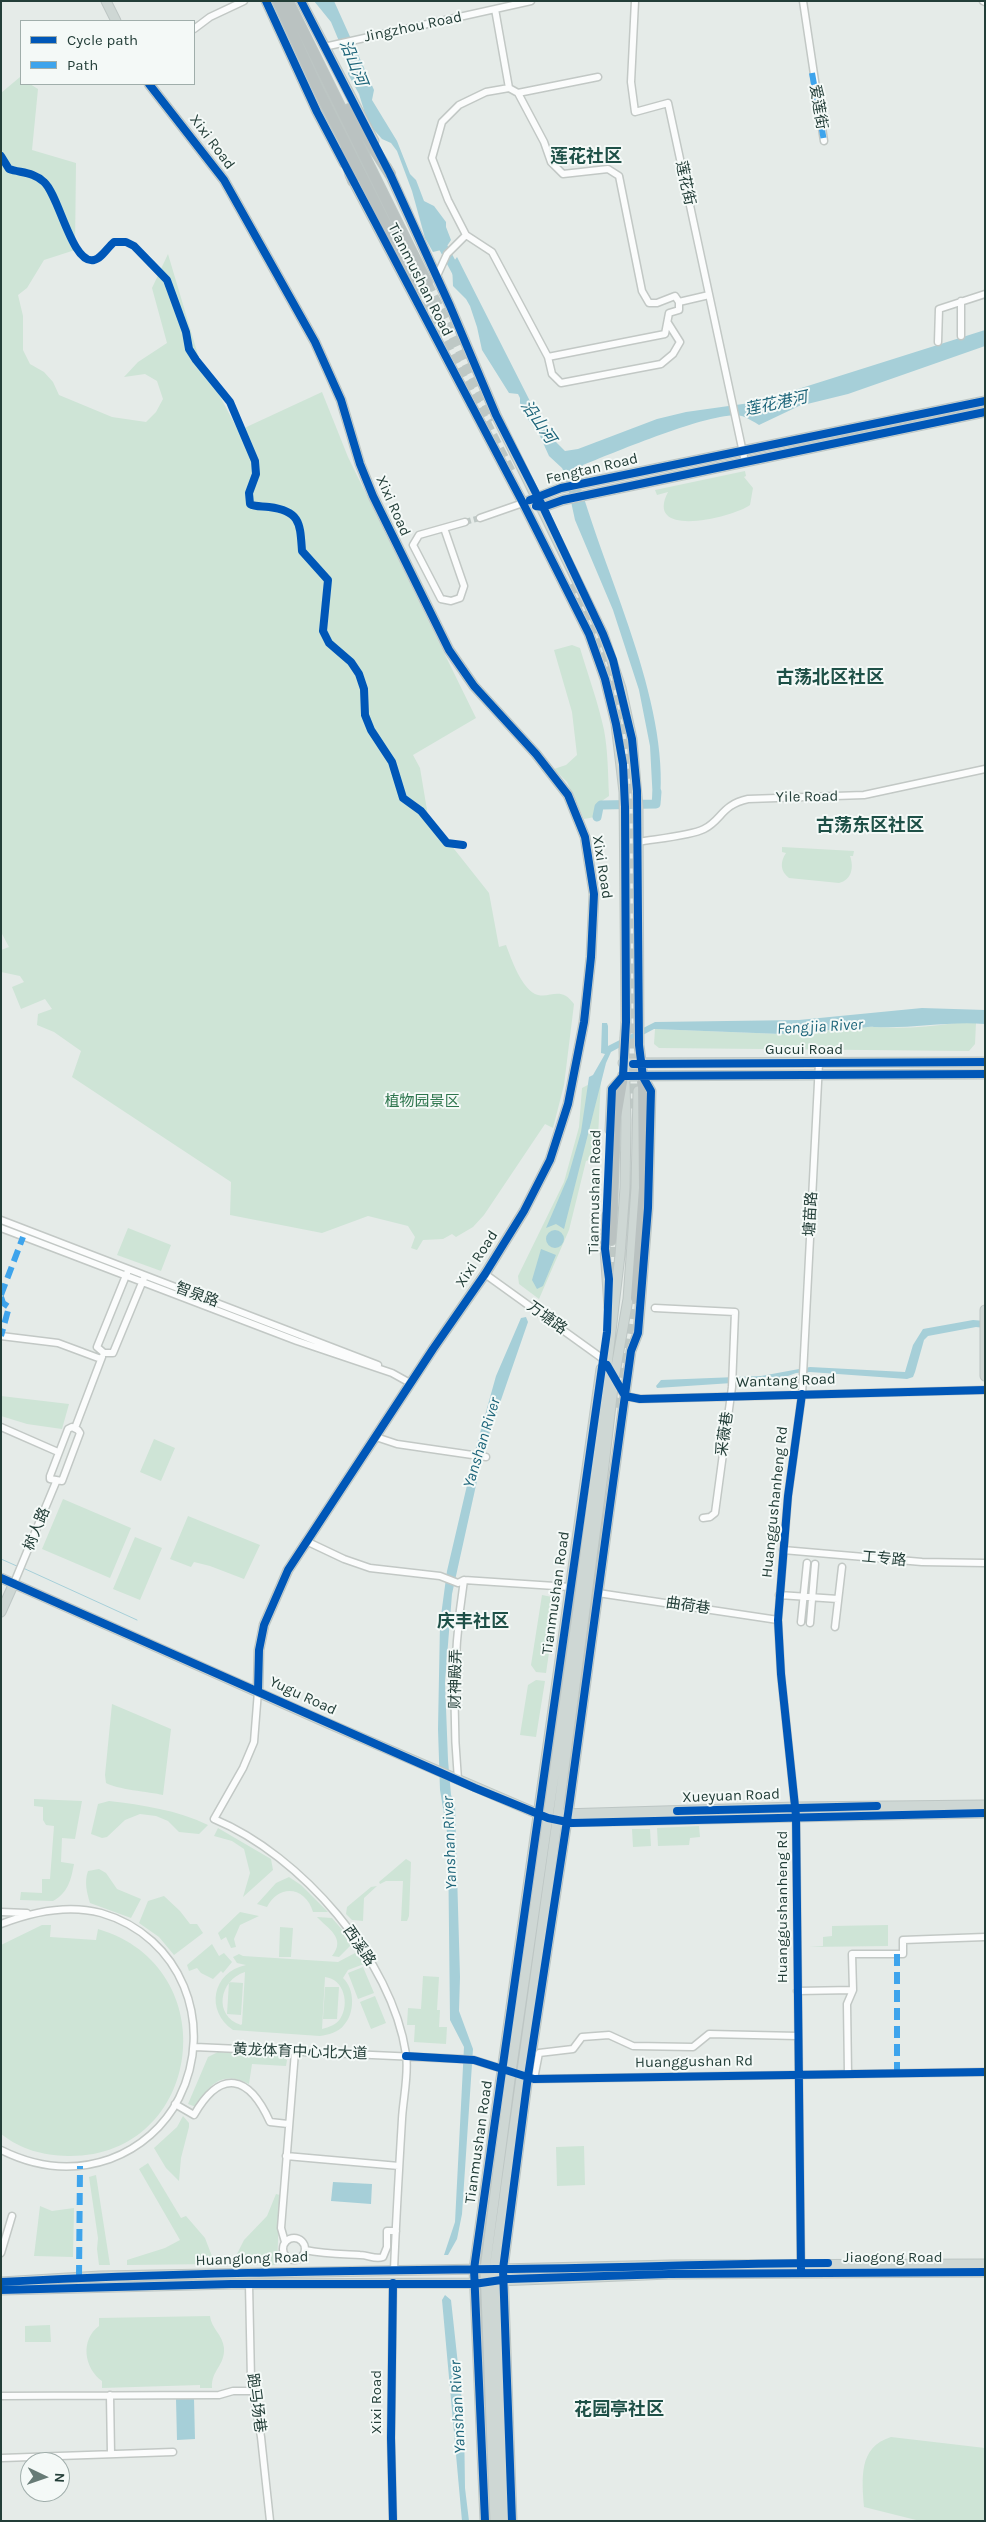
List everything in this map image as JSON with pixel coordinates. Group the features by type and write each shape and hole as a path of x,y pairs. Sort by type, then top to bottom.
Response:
{"highway":[{"path":"278,1 318,89 353,181"},
{"path":"288,1 427,283"},
{"path":"311,46 390,174"},
{"path":"318,89 427,283"},
{"path":"611,1240 615,1123 623,1076"},
{"path":"636,1298 644,1188 643,1077"}],"main road":[{"path":"101,1 110,20"},
{"path":"106,1 116,20"},
{"name":"Tianmushan Road","path":"266,1 317,112 523,503 589,634 605,679 616,724 625,807 626,1022 623,1063 626,1120 625,1188 620,1255 570,1587 555,1817"},
{"name":"Tianmushan Road","path":"301,1 390,174 427,283 538,497 603,634 612,660 632,739 637,791 639,1045 643,1077 651,1090 648,1208 638,1333 631,1351 598,1593 507,2071 474,2271 485,2521"},
{"name":"Xixi Road","path":"150,85 224,180 315,342 341,400 360,464 373,496 449,650 474,686 536,754 563,787 574,808 585,837 595,908 587,1003 570,1095 557,1141 541,1182 485,1274 410,1383 288,1570 268,1612 259,1650 258,1691"},
{"name":"Fengtan Road","path":"523,503 561,488 985,401"},
{"name":"Fengtan Road","path":"523,503 542,507 563,500 985,412"},
{"name":"Gucui Road","path":"623,1063 985,1062"},
{"name":"Gucui Road","path":"623,1076 985,1074"},
{"name":"Tianmushan Road","path":"504,2521 492,2270 528,2076 555,1817 605,1402 605,1362 609,1305 605,1249 612,1089 623,1076"},
{"name":"Tianmushan Road","path":"555,1817 603,1474 614,1379 628,1299 636,1188 638,1090 643,1077"},
{"path":"984,1313 985,1376"},
{"name":"Yugu Road","path":"1,1578 15,1580 258,1691 455,1778 555,1817"},
{"path":"1,1612 15,1580"},
{"name":"Xueyuan Road","path":"555,1817 796,1812 985,1805"},
{"name":"Xueyuan Road","path":"796,1812 985,1813"},
{"name":"Tianmushan Road","path":"507,2071 492,2270 512,2521"},
{"name":"Jiaogong Road","path":"492,2270 801,2268 985,2264"},
{"name":"Jiaogong Road","path":"494,2282 801,2268 985,2272"},
{"name":"Huanglong Road","path":"1,2282 107,2276 394,2270 492,2270"},
{"path":"231,2284 250,2277 474,2271"},
{"path":"107,2276 102,2282 108,2287"},
{"name":"Tianmushan Road","path":"494,2282 495,2521"},
{"name":"Huanglong Road","path":"1,2290 231,2284 474,2284 494,2282"}],"street":[{"path":"195,28 210,17 244,1"},
{"name":"Jingzhou Road","path":"324,47 531,1"},
{"name":"莲花街","path":"635,1 631,82 635,112 668,103 743,450"},
{"name":"爱莲街","path":"803,1 812,73 824,140"},
{"path":"495,9 509,88"},
{"path":"518,94 598,77"},
{"path":"548,357 666,334 669,313 679,310 679,302 675,296 657,303 649,303 642,291 619,176 608,169 563,174 552,162 544,142 518,94 509,88 486,92 459,105 442,122 432,158 448,200 466,234 492,252 548,357 552,374 561,383 661,364 673,354 680,342 668,322"},
{"path":"427,283 447,254 466,234"},
{"path":"938,342 939,308 985,294"},
{"path":"679,302 709,295"},
{"path":"961,300 961,336"},
{"path":"743,450 745,462"},
{"path":"480,518 523,503"},
{"path":"444,528 464,586 460,598 451,601 441,599 413,544 419,535 465,522"},
{"name":"Yile Road","path":"638,842 704,829 724,809 736,801 864,795 985,769"},
{"name":"塘苗路","path":"802,1394 819,1063"},
{"name":"智泉路","path":"1,1220 127,1272"},
{"name":"智泉路","path":"1,1228 40,1245 144,1278 297,1341 392,1373 410,1383"},
{"path":"103,1356 97,1347 127,1272"},
{"name":"万塘路","path":"485,1274 605,1362"},
{"path":"1,1336 58,1343 103,1356 113,1353 144,1278"},
{"name":"采薇巷","path":"655,1308 735,1312 731,1397 715,1513 710,1517 703,1518"},
{"path":"75,1428 103,1356"},
{"path":"605,1362 625,1396"},
{"name":"Wantang Road","path":"625,1396 640,1399 985,1390"},
{"name":"Huanggushanheng Rd","path":"801,2268 796,1812 781,1674 778,1620 782,1550 802,1394"},
{"path":"1,1427 58,1452"},
{"path":"75,1428 80,1433 62,1481 55,1481 50,1476 58,1452 68,1429 75,1428"},
{"path":"376,1437 397,1444 485,1456"},
{"name":"树人路","path":"15,1580 55,1481"},
{"path":"306,1541 335,1556 364,1566 433,1574 461,1581 570,1587"},
{"name":"工专路","path":"782,1550 922,1562 985,1563"},
{"path":"802,1622 807,1563"},
{"path":"810,1623 816,1564"},
{"path":"835,1627 842,1567"},
{"name":"财神殿弄","path":"455,1778 457,1626 461,1581"},
{"name":"曲荷巷","path":"598,1593 778,1620"},
{"path":"779,1595 838,1599"},
{"name":"西溪路","path":"258,1691 254,1742 243,1768 214,1819 273,1852 303,1879 342,1921 377,1973 399,2027 406,2056 394,2270"},
{"path":"1,1912 31,1913 81,1910 100,1913 130,1924 146,1935 173,1965 178,1974 193,2017 195,2047 190,2072 175,2104 158,2128 135,2148 95,2164 63,2168 40,2165 1,2150"},
{"path":"1,1924 31,1913"},
{"path":"848,2074 847,2004 853,1990 852,1954 903,1954 903,1940 985,1937"},
{"path":"797,1991 853,1990"},
{"path":"528,2076 539,2053 573,2049 582,2037 609,2035 633,2046 693,2047 709,2034 798,2036"},
{"name":"黄龙体育中心北大道","path":"195,2047 406,2056"},
{"path":"292,2260 284,2253 285,2242 281,2228 295,2052"},
{"name":"Huanggushan Rd","path":"406,2056 474,2060 528,2076 985,2072"},
{"path":"175,2104 194,2115 204,2098 214,2089 227,2084 240,2084 250,2089 258,2099 270,2122 288,2124"},
{"path":"286,2156 399,2166"},
{"path":"1,2252 12,2216"},
{"path":"305,2250 326,2255 363,2255 377,2259 383,2258 386,2253 387,2231 396,2231"},
{"path":"285,2242 290,2238 298,2238 303,2243 305,2250 302,2256 292,2260"},
{"path":"289,2273 292,2260"},
{"name":"Xixi Road","path":"393,2283 391,2438 393,2521"},
{"name":"跑马场巷","path":"249,2284 253,2391 261,2436 270,2521"},
{"path":"1,2396 219,2394 233,2391 253,2391"},
{"path":"110,2395 112,2454"},
{"path":"2,2458 173,2452"}],"green space":[{"name":"植物园景区","path":"20,77 20,85 32,85 38,89 32,150 76,163 75,250 44,260 27,288 18,295 23,316 23,350 30,364 44,372 53,382 59,395 112,417 146,422 156,412 163,399 157,381 145,374 124,377 138,362 167,343 152,288 168,254 198,355 257,466 240,430 322,392 348,457 476,718 413,755 420,768 428,816 489,893 499,947 506,945 522,981 532,992 538,995 565,995 574,1004 564,1085 553,1128 545,1124 484,1215 473,1227 456,1237 452,1234 443,1239 423,1240 417,1250 411,1248 415,1237 408,1226 368,1216 322,1233 230,1215 231,1182 72,1077 81,1051 54,1032 37,1025 38,1014 52,1009 45,999 21,1009 12,987 24,982 20,976 1,972 1,950 9,947 1,932 1,93"},
{"path":"745,471 746,476 744,477 753,488 750,505 727,515 710,519 679,520 668,516 664,507 668,492 657,495 655,490"},
{"path":"572,645 580,648 602,720 607,754 609,796 599,803 595,817 584,819 567,782 554,769 566,765 577,755 572,712 554,650"},
{"path":"782,847 854,851 853,856 850,856 851,872 847,879 839,883 789,878 783,869 782,863 786,853 782,852"},
{"path":"955,1023 976,1023 975,1044 969,1051 659,1048 654,1044 655,1029 781,1034 869,1027 935,1026"},
{"path":"601,1078 597,1157 586,1161 569,1230 539,1299 519,1284 518,1276 564,1182 579,1127 582,1088"},
{"path":"128,1228 171,1245 161,1271 117,1255"},
{"path":"1,1396 69,1404 62,1429 27,1424 1,1416"},
{"path":"154,1439 175,1448 161,1481 140,1472"},
{"path":"63,1499 131,1528 110,1578 42,1549"},
{"path":"188,1516 260,1545 244,1579 210,1566 194,1562 191,1567 170,1559"},
{"path":"135,1537 162,1548 140,1600 113,1589"},
{"path":"542,1595 557,1598 546,1673 536,1672 531,1665"},
{"path":"536,1680 545,1681 536,1737 520,1735 528,1685"},
{"path":"112,1704 171,1729 163,1795 125,1789 106,1783 105,1775"},
{"path":"34,1799 82,1801 75,1839 62,1838 61,1862 74,1864 72,1875 68,1886 53,1901 20,1900 21,1892 42,1893 42,1879 50,1879 54,1826 46,1825 43,1820 43,1807 34,1806"},
{"path":"109,1801 147,1806 172,1812 208,1825 199,1834 179,1832 168,1821 156,1816 140,1814 125,1820 107,1837 102,1838 91,1834 98,1804"},
{"path":"699,1826 700,1837 690,1838 689,1845 658,1846 657,1828"},
{"path":"218,1828 271,1859 273,1870 243,1897 250,1873 244,1849 232,1841 214,1836"},
{"path":"632,1829 650,1829 651,1846 633,1847"},
{"path":"406,1859 411,1862 409,1916 407,1921 401,1921 403,1881 386,1881 380,1884 379,1882"},
{"path":"99,1869 106,1873 117,1889 141,1899 131,1918 90,1903 86,1887 88,1871"},
{"path":"289,1877 301,1885 328,1912 313,1912 305,1897 292,1891 278,1894 267,1907 257,1904 276,1883"},
{"path":"377,1886 364,1898 363,1921 352,1920 346,1914 347,1907 371,1887"},
{"path":"164,1896 180,1911 190,1924 197,1924 203,1933 174,1955 159,1937 139,1923 148,1901"},
{"path":"240,1912 259,1916 240,1925 234,1939 236,1947 231,1948 226,1937 221,1940 218,1933"},
{"path":"317,1917 332,1918 350,1939 351,1945 339,1957 332,1956 337,1944 334,1934"},
{"path":"42,1925 51,1925 50,1937 96,1940 98,1929 140,1950 167,1981 181,2018 182,2058 171,2095 148,2127 113,2148 68,2156 50,2154 25,2148 1,2134 1,1945"},
{"path":"888,1925 888,1946 809,1947 823,1946 823,1937 832,1936 832,1926"},
{"path":"280,1927 293,1928 291,1957 279,1957"},
{"path":"212,1944 219,1956 224,1953 232,1962 223,1973 221,1971 213,1979 201,1973 197,1968 189,1971 187,1965"},
{"path":"357,1952 364,1964 348,1970 343,1978 350,1988 352,2008 348,2020 339,2030 333,2033 320,2036 233,2030 218,2013 216,1993 220,1984 226,1975 246,1965 237,1963 233,1957 239,1954 243,1956 338,1962","holes":["245,1972 242,2024 241,2025 226,2014 223,1998 229,1982","325,1977 337,1982 341,1987 345,2006 340,2019 332,2026 322,2029"]},
{"path":"363,1967 374,1993 358,1999 348,1973"},
{"path":"423,1976 439,1977 437,2010 440,2010 439,2027 447,2027 446,2044 414,2042 415,2025 407,2025 408,2008 421,2009"},
{"path":"229,1982 243,1983 241,2015 227,2014"},
{"path":"325,1987 339,1987 337,2019 323,2019"},
{"path":"375,1996 386,2023 371,2029 360,2002"},
{"path":"218,2052 281,2056 287,2060 286,2066 252,2064 249,2084 231,2078 224,2079 211,2086 196,2107 188,2104 208,2057"},
{"path":"183,2116 189,2123 189,2127 181,2158 179,2181 166,2168 154,2148 177,2127"},
{"path":"584,2146 585,2185 557,2186 556,2147"},
{"path":"148,2163 181,2218 186,2216 205,2238 215,2264 127,2265 127,2260 165,2248 180,2240 139,2169"},
{"path":"96,2175 110,2265 99,2265 98,2238 89,2177"},
{"path":"276,2194 280,2195 277,2265 232,2264 244,2240 267,2216"},
{"path":"40,2206 52,2211 74,2208 73,2257 34,2256"},
{"path":"210,2316 212,2324 222,2339 224,2348 224,2354 212,2382 212,2388 200,2388 200,2385 102,2388 102,2381 91,2369 88,2362 87,2346 93,2332 99,2326 99,2318"},
{"path":"50,2325 51,2342 25,2342 25,2326"},
{"path":"891,2437 985,2448 985,2521 920,2521 864,2507 863,2475 867,2456 880,2442"}],"water":[{"path":"314,1 334,1 374,90 372,100 397,141 410,174 416,180 424,201 434,206 446,222 451,240 445,249 433,252 425,238 412,191 397,151 391,143 382,139 368,123 359,94 348,74 349,65 331,22"},
{"name":"莲花港河","path":"457,257 536,413 551,437 565,451 578,449 657,419 686,412 757,402 985,330 985,346 848,394 799,406 759,425 742,416 710,419 663,434 583,465 577,474 632,637 655,722 660,763 660,803 653,802 650,746 639,690 613,610 575,520 565,474 562,468 549,456 540,436 520,408 518,394 509,393 482,350 470,306 453,286 452,264"},
{"name":"Fengjia River","path":"922,1008 985,1010 985,1024 957,1023 869,1027 781,1034 654,1029 611,1052 606,1063 564,1229 556,1224 546,1228 568,1177 581,1132 589,1077 593,1075 605,1054 601,1053 602,1023 607,1023 608,1026 608,1046 655,1022 799,1020"},
{"path":"555,1230 561,1233 564,1239 561,1245 555,1248 549,1245 546,1239 549,1233"},
{"path":"541,1249 556,1255 543,1286 537,1289 532,1280"},
{"name":"Yanshan River","path":"526,1317 528,1322 484,1449 452,1594 445,1682 448,1760 451,1795 455,1804 460,1977 459,2011 473,2049 462,2214 457,2239 448,2255 444,2255 455,2222 464,2047 450,2020 448,1838 440,1790 438,1729 440,1623 447,1571 475,1451 496,1376 521,1318"},
{"path":"973,1320 985,1321 985,1328 976,1327 928,1336 924,1340 913,1377 907,1379 810,1372 796,1373 777,1380 657,1388 656,1386 661,1380 761,1376 810,1367 905,1372 913,1345 923,1329"},
{"path":"333,2182 372,2184 371,2204 331,2201"},
{"name":"Yanshan River","path":"445,2295 451,2300 464,2420 465,2488 469,2521 462,2521 442,2300"},
{"path":"176,2399 194,2399 195,2439 177,2440"}],"waterway":[{"name":"沿山河","path":"443,247 457,273"},
{"name":"沿山河","path":"597,817 601,805 656,804 657,792"},
{"path":"1,1559 19,1567"},
{"path":"23,1568 137,1620"}],"tunnel":[{"path":"427,283 494,420"},
{"path":"418,288 512,474"},
{"path":"465,522 480,518"},
{"path":"574,583 590,617 612,675 625,730 629,757 632,785 633,1109"},
{"path":"611,1240 611,1287"},
{"path":"614,1407 630,1342 636,1298"}],"marked path":[{"path":"812,73 824,141"},
{"path":"1,1295 23,1237"},
{"path":"1,1297 3,1303 9,1307 1,1336"},
{"path":"897,1954 897,2073"},
{"path":"79,2277 80,2166"}],"cycle path":[{"path":"266,1 317,112 523,503 589,634 605,679 623,764 626,1022 623,1076 612,1089 605,1249 609,1279 607,1332 474,2269 485,2521"},
{"path":"301,1 390,174 450,306 496,415 543,507 603,634 613,660 632,739 637,791 639,1045 643,1077 651,1091 648,1208 638,1333 631,1351 568,1814 528,2076 503,2269 512,2521"},
{"path":"150,85 224,180 315,342 341,400 360,464 373,496 449,650 474,686 536,754 568,795 585,837 594,894 591,957 584,1022 568,1104 550,1160 524,1211 485,1274 433,1349 288,1570 264,1625 259,1650 258,1691"},
{"path":"1,156 9,169 32,175 44,182 50,189 72,241 86,259 97,259 114,242 126,242 134,246 167,280 186,332 189,349 230,402 255,461 256,474 249,493 250,504 280,509 293,516 299,526 302,551 328,580 323,631 329,643 351,662 359,674 364,689 365,715 371,730 392,762 403,798 421,811 447,843 463,845"},
{"path":"530,500 561,488 985,401"},
{"path":"536,506 543,507 563,500 985,412"},
{"path":"633,1064 985,1062"},
{"path":"623,1076 985,1074"},
{"path":"607,1365 625,1396 640,1399 985,1390"},
{"path":"801,2270 796,1816 781,1674 778,1620 788,1496 802,1394"},
{"path":"1,1578 475,1788 548,1818 572,1823 985,1813"},
{"path":"677,1811 877,1806"},
{"path":"406,2056 474,2060 534,2079 985,2072"},
{"path":"1,2282 248,2273 828,2263"},
{"path":"1,2290 231,2284 474,2284 508,2279 669,2274 985,2272"},
{"path":"393,2283 391,2438 393,2521"}],"district":[{"name":"莲花社区","path":"586,157"},
{"name":"古荡北区社区","path":"830,678"},
{"name":"古荡东区社区","path":"870,826"},
{"name":"庆丰社区","path":"473,1622"},
{"name":"花园亭社区","path":"619,2410"}]}
